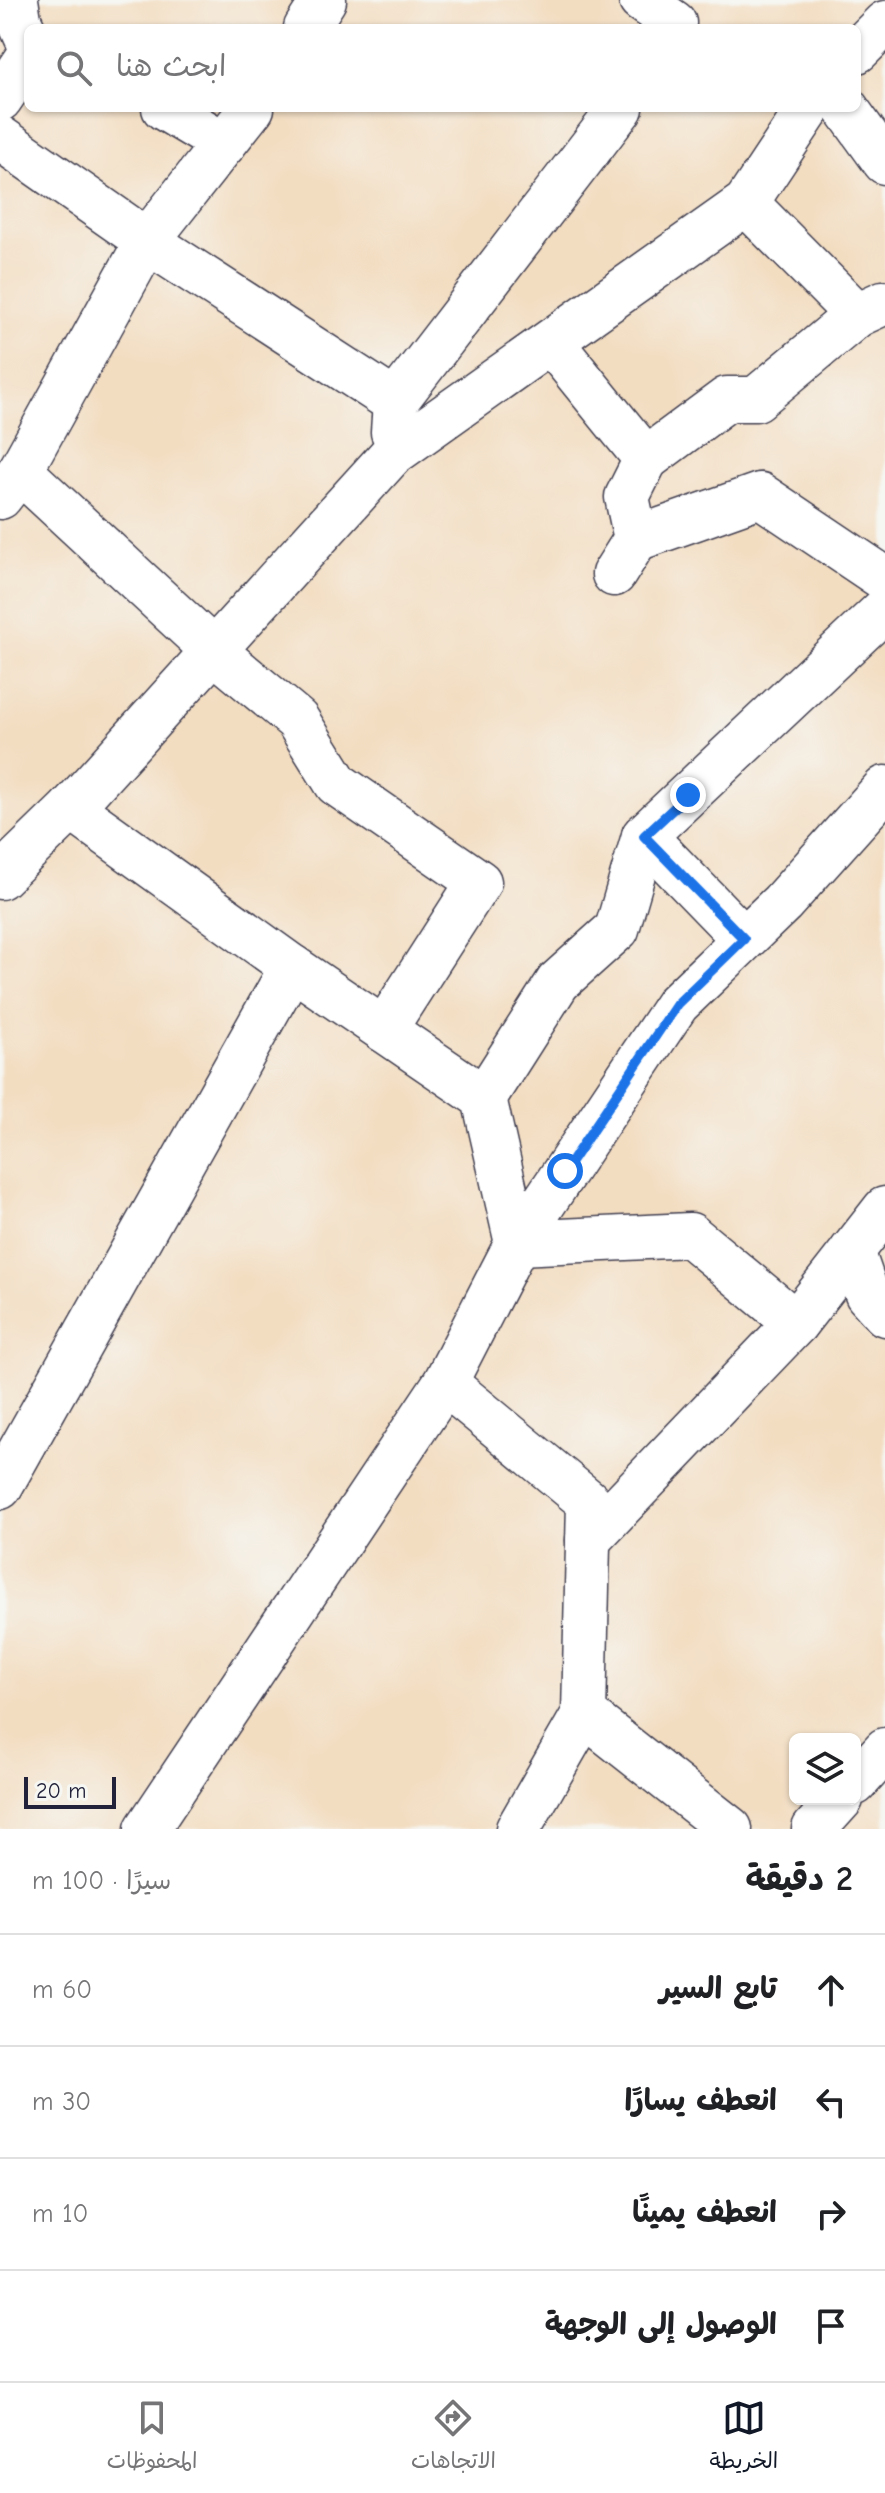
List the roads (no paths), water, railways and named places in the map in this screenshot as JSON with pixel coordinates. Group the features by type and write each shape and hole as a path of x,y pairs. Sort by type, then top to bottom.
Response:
{"street":[{"path":"309,24 324,0"},
{"path":"861,47 885,23"},
{"path":"0,99 21,26"},
{"path":"171,112 224,144"},
{"path":"249,112 147,241 10,484 297,720 337,784 479,882 384,1030"},
{"path":"392,454 395,402 618,112"},
{"path":"0,877 71,808 392,454 746,203 806,112"},
{"path":"849,112 885,162"},
{"path":"0,138 147,241 395,402"},
{"path":"746,203 871,308 756,399 727,399 646,459 627,497 625,556 760,495 885,579"},
{"path":"551,342 646,459"},
{"path":"484,1098 558,982 617,929 644,836 885,609"},
{"path":"147,1829 445,1383 517,1243 677,1004 782,903 885,788"},
{"path":"71,808 292,967 484,1098 517,1243"},
{"path":"644,836 744,939"},
{"path":"1,1481 292,967"},
{"path":"588,1540 796,1323 885,1209"},
{"path":"517,1243 690,1235 796,1323"},
{"path":"852,1251 867,1294 885,1314"},
{"path":"445,1383 589,1502 584,1714 518,1829"},
{"path":"584,1714 730,1829"},
{"path":"861,1776 885,1750"},
{"path":"814,1829 836,1805"}]}
